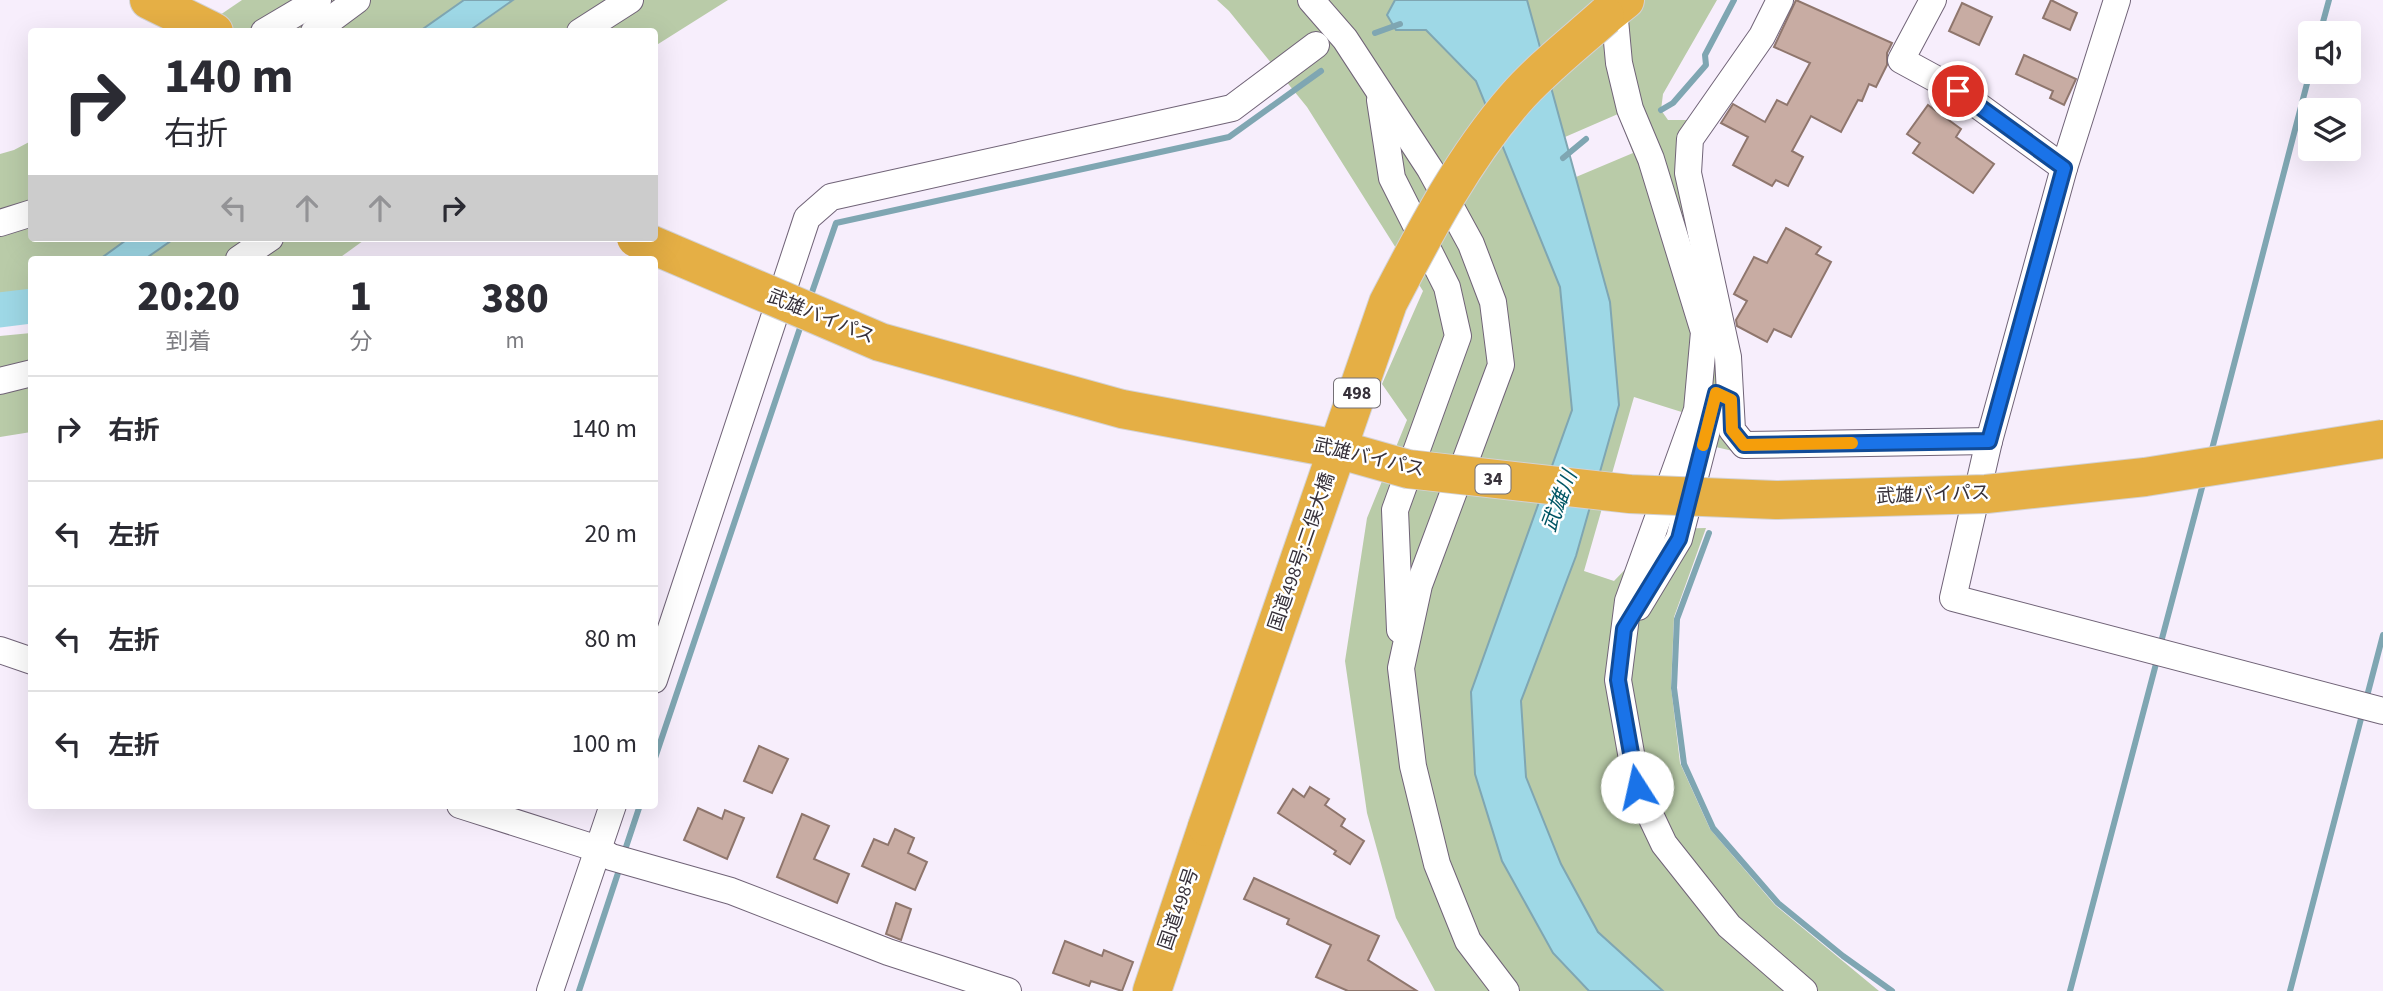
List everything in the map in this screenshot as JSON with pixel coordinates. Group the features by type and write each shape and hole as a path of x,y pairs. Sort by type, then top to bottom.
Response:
{"highway":[{"path":"149,0 206,28"},
{"name":"国道498号;二俣大橋","path":"1207,827 1388,303 1428,225 1477,148 1516,98 1615,8"},
{"name":"武雄バイパス","path":"645,242 880,342 1122,409 1338,449 1408,469 1630,494 1776,500 1986,494 2144,477 2383,439"},
{"name":"国道498号","path":"1152,991 1207,827"}],"street":[{"path":"271,28 318,0"},
{"path":"320,28 358,0"},
{"path":"586,28 630,0"},
{"path":"1311,0 1345,39 1430,169 1471,244 1493,302 1502,365 1419,585 1401,668"},
{"path":"1624,629 1679,539 1724,397 1728,357 1688,173 1690,139 1762,36 1780,0"},
{"path":"1933,0 1900,60 1958,91 2064,168"},
{"path":"2117,0 2064,168 1989,441 1953,598 2370,708"},
{"path":"1615,8 1619,63 1630,109 1651,159 1732,430 1744,445 1989,441"},
{"path":"658,668 807,218 831,197 1233,108 1316,45"},
{"path":"1379,92 1392,178 1447,287 1458,336 1395,510 1401,668 1413,766 1437,864 1468,941 1506,991"},
{"path":"0,223 28,215"},
{"path":"243,256 264,242"},
{"path":"1704,332 1698,410 1628,601 1618,680 1637,787 1664,844 1729,926 1804,991"},
{"path":"0,381 28,374"},
{"path":"0,650 28,660"},
{"path":"472,809 638,865 731,891 888,952 1008,991"},
{"path":"550,991 604,853 612,809"}],"green space":[{"path":"242,0 464,0 424,28 201,28"},
{"path":"514,0 728,0 658,44 658,28 475,28"},
{"path":"1217,0 1395,0 1387,15 1426,30 1476,81 1560,287 1572,410 1471,693 1553,952 1589,991 1435,991 1396,918 1367,813 1345,661 1367,518 1407,420 1382,384 1423,291 1307,107 1229,11"},
{"path":"1527,0 1717,0 1663,94 1661,110 1668,120 1693,120 1733,451 1694,442 1688,414 1634,397 1584,571 1614,581 1664,529 1706,528 1674,617 1671,687 1680,763 1710,829 1775,905 1879,991 1663,991 1598,932 1561,864 1526,777 1521,701 1576,556 1619,405 1610,302 1576,177 1633,153 1618,114 1565,137"},
{"path":"28,143 28,242 123,242 104,256 28,256 28,294 0,297 0,154"},
{"path":"169,242 361,242 342,256 149,256"},
{"path":"28,333 28,432 0,437 0,336"}],"water":[{"path":"464,0 513,0 473,28 424,28"},
{"path":"1395,0 1527,0 1610,302 1619,405 1576,556 1521,701 1526,777 1561,864 1598,932 1663,991 1589,991 1553,953 1502,861 1475,774 1471,692 1572,410 1560,287 1476,81 1426,30 1396,30 1387,15"},
{"path":"123,242 169,242 149,256 104,256"}],"building":[{"path":"1796,0 1892,43 1887,53 1887,65 1876,87 1869,84 1862,101 1858,100 1841,132 1811,116 1792,151 1803,157 1788,186 1776,180 1772,186 1733,165 1748,137 1721,123 1733,104 1765,122 1777,100 1787,105 1810,63 1774,47"},
{"path":"2051,0 2077,13 2070,30 2043,18"},
{"path":"1962,3 1992,17 1979,45 1949,31"},
{"path":"2024,55 2076,79 2064,105 2050,98 2053,91 2016,74"},
{"path":"1928,105 1961,129 1956,137 1994,164 1973,193 1913,153 1920,143 1907,134"},
{"path":"1786,228 1821,247 1816,254 1831,262 1791,337 1774,329 1767,342 1737,326 1736,320 1747,301 1734,294 1754,257 1767,263"},
{"path":"759,746 788,759 772,793 744,781"},
{"path":"1310,787 1329,799 1325,805 1345,819 1341,826 1364,841 1350,864 1334,854 1336,851 1278,813 1293,789 1304,797"},
{"path":"698,808 722,819 725,810 744,818 727,859 684,840"},
{"path":"802,814 829,826 814,859 849,874 837,903 777,877"},
{"path":"895,829 914,838 908,853 927,862 915,890 862,866 874,839 888,845"},
{"path":"1254,878 1379,936 1368,960 1417,991 1348,991 1316,977 1331,945 1287,924 1289,919 1244,899"},
{"path":"896,903 911,909 901,940 886,934"},
{"path":"1065,941 1102,956 1104,950 1133,962 1122,991 1091,981 1089,986 1053,973"}],"waterway":[{"path":"1661,110 1673,103 1706,65 1705,55 1734,0"},
{"path":"2323,21 2329,0"},
{"path":"1375,33 1400,24"},
{"path":"810,298 836,223 1229,137 1321,71"},
{"path":"2211,453 2307,84"},
{"path":"1563,158 1586,139"},
{"name":"武雄川","path":"0,310 28,306"},
{"path":"658,749 802,322"},
{"path":"2160,646 2204,480"},
{"path":"1709,533 1677,619 1674,688 1684,764 1713,828 1778,903 1843,956 1892,991"},
{"path":"2366,700 2383,635"},
{"path":"2070,991 2157,660"},
{"path":"2290,991 2363,711"},
{"path":"624,853 639,809"},
{"path":"579,991 620,867"}],"slow traffic":[{"path":"1703,445 1716,393 1731,400 1732,430 1744,445 1852,443"}],"route":[{"path":"1637,787 1618,680 1624,629 1679,539 1716,393 1731,400 1732,430 1744,445 1989,441 2064,168 1958,91"}]}
